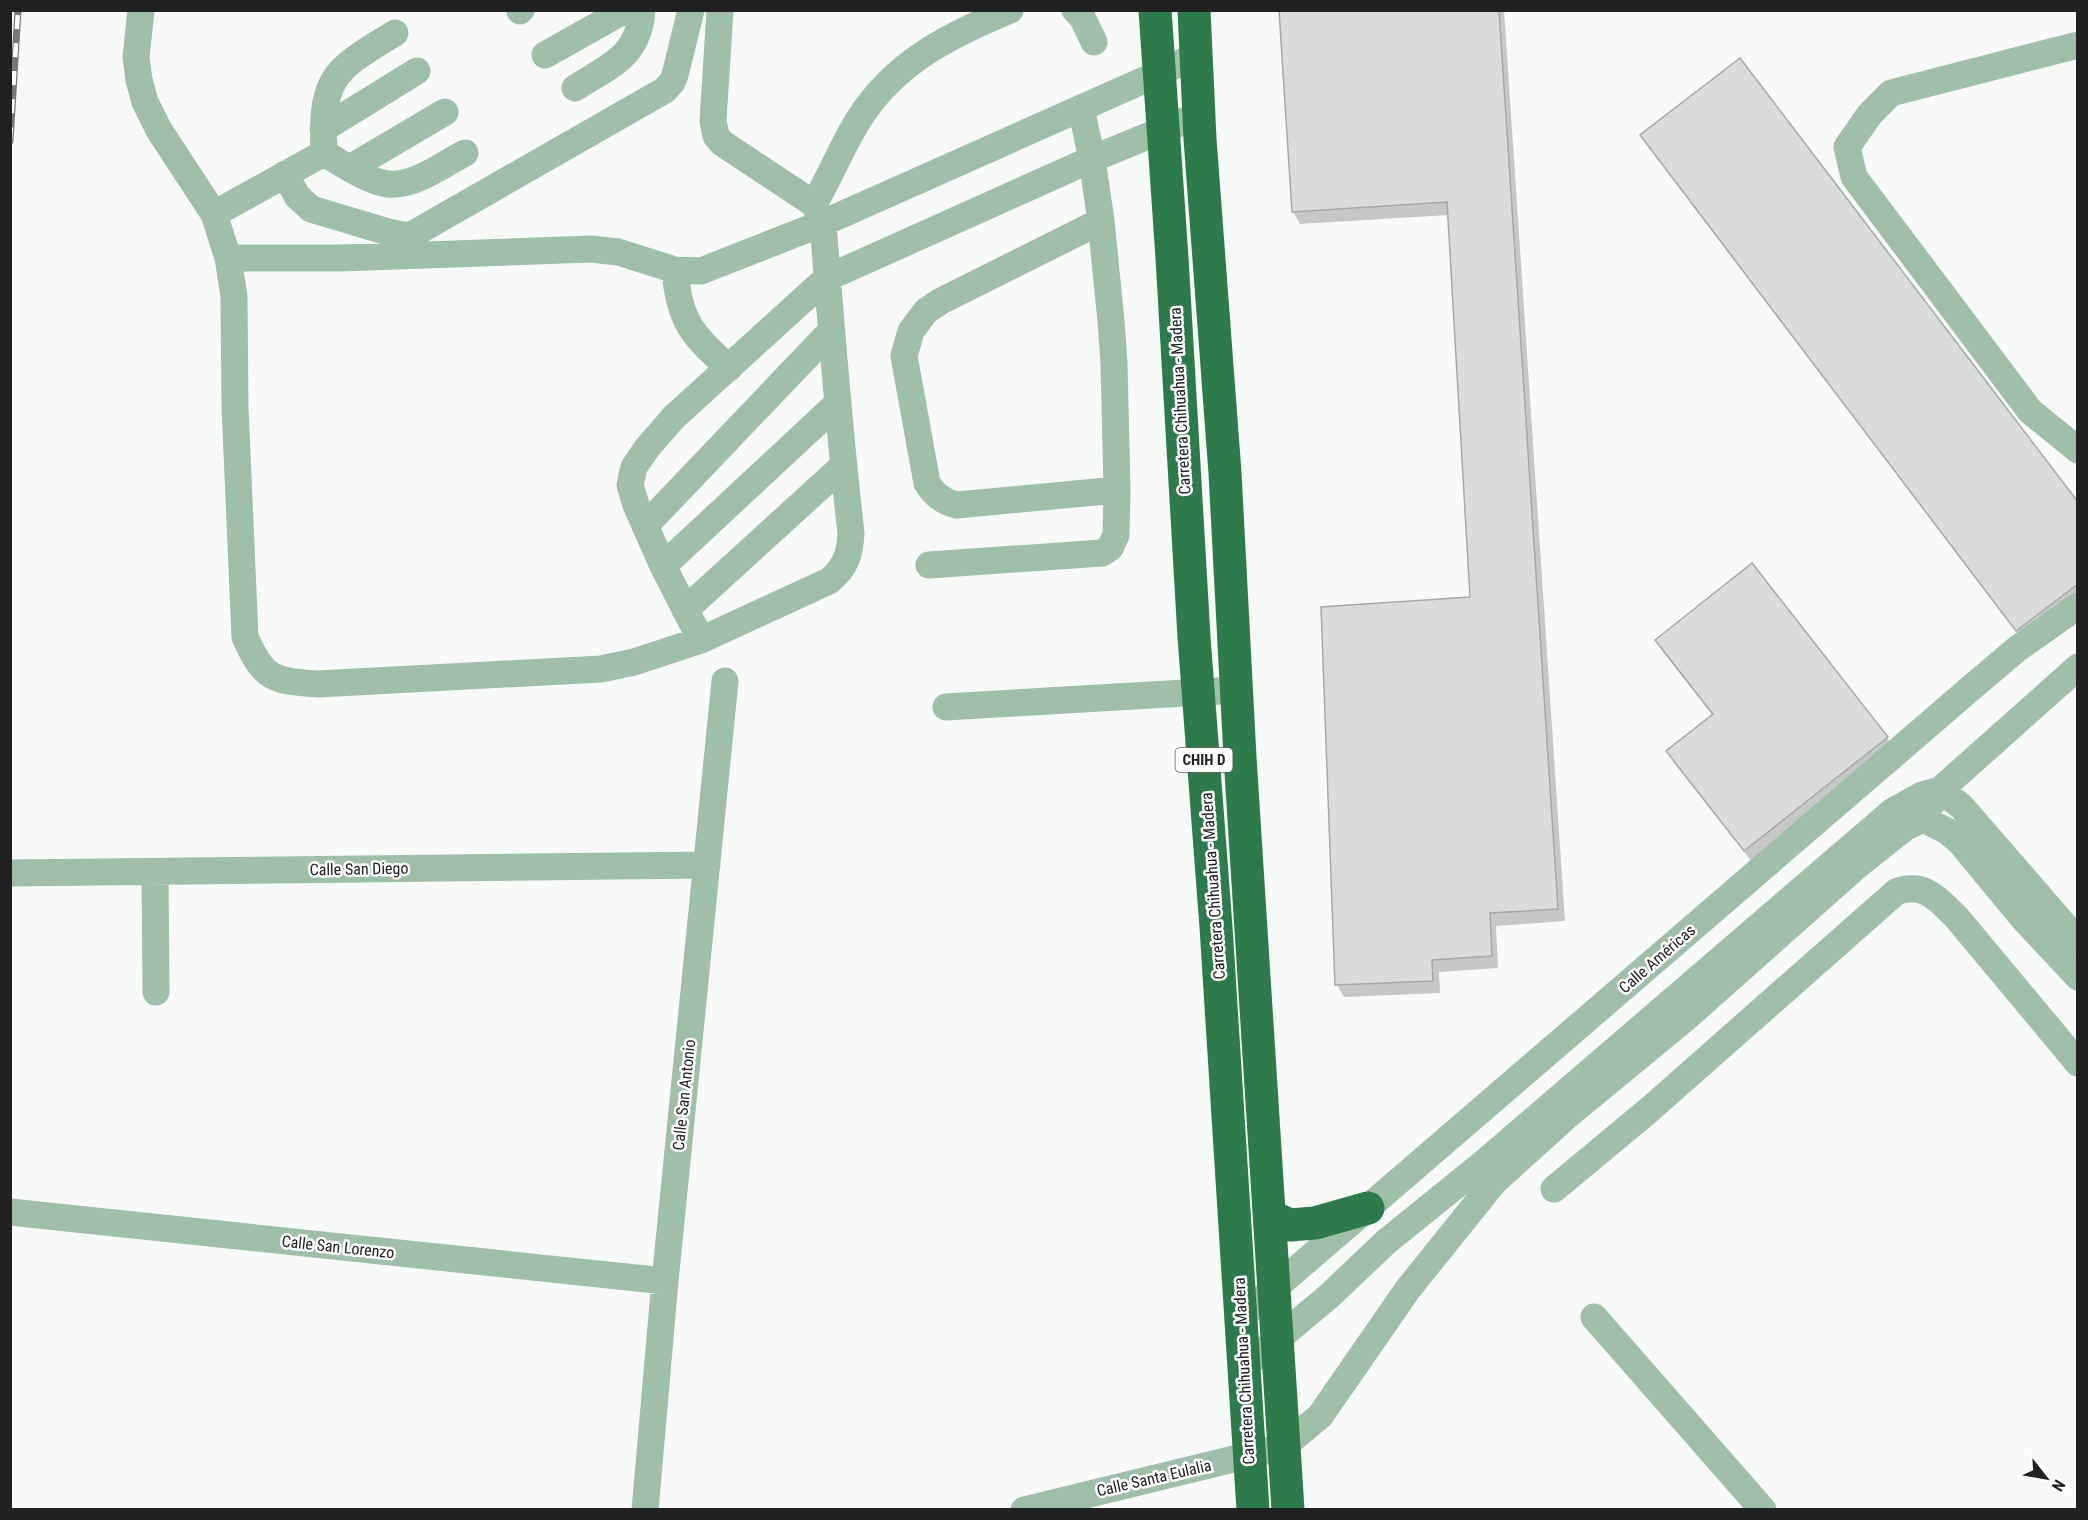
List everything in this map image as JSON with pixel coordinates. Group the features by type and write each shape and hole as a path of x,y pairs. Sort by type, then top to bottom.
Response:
{"highway":[{"name":"Carretera Chihuahua - Madera","path":"1155,10 1253,1509"},
{"name":"CHIH D","path":"1194,10 1199,115 1221,408 1236,690 1288,1509"},
{"path":"1181,410 1201,420 1214,415 1221,408"},
{"path":"1185,488 1195,474 1202,470 1216,469 1225,473"},
{"path":"1270,1216 1290,1225 1316,1223 1368,1208"}],"street":[{"path":"141,10 136,57 139,81 146,102 159,130 214,214 228,258 234,296 235,407 245,637 256,661 268,674 286,682 318,684 601,669 634,662 701,640 829,581 840,572 850,550 851,533 837,404 827,278 818,214 858,120 886,83 912,61 945,40 1010,10"},
{"path":"545,55 625,10"},
{"path":"575,88 621,58 633,46 640,26 642,10"},
{"path":"285,174 297,196 311,209 408,236 665,90 675,75 691,10"},
{"path":"720,10 713,121 716,136 722,143 818,214"},
{"path":"1075,10 1082,18 1094,42"},
{"path":"395,33 344,68 333,81 326,98 323,141 350,168 380,182 398,184 417,178 465,153"},
{"path":"2078,45 1892,93 1870,114 1847,147 1854,177 2030,411 2078,450"},
{"path":"228,258 341,258 591,249 618,252 675,270 701,271 715,267 818,214 1081,108 1196,55"},
{"path":"214,214 285,174 323,141 417,71"},
{"path":"929,565 1102,553 1110,548 1116,535 1117,490 1112,321 1092,159 1081,108"},
{"path":"350,168 445,112"},
{"path":"701,640 663,566 636,505 630,485 634,467 647,448 675,417 827,278 1092,159 1199,115"},
{"path":"1101,221 941,300 926,310 910,331 904,356 927,483 941,499 957,506 1117,490"},
{"path":"675,270 677,293 688,324 694,334 729,368"},
{"path":"645,526 831,331"},
{"path":"663,566 837,404"},
{"path":"685,610 843,466"},
{"name":"Calle Américas","path":"1241,1317 1971,688 2017,649 2078,606"},
{"path":"1283,1447 1320,1416 1408,1289 1494,1182 1568,1115 1688,1016 1858,865 1897,833 1923,819 1940,790 2078,667"},
{"name":"Calle San Antonio","path":"645,1509 665,1281 725,681"},
{"path":"946,707 1236,690"},
{"path":"1940,790 1960,806 2078,941"},
{"path":"1244,1366 1328,1297 1386,1242 1486,1161 1893,811 1923,795 1940,790"},
{"path":"1923,819 1947,831 1960,842 2022,918 2078,977"},
{"name":"Calle San Diego","path":"10,873 707,865"},
{"path":"155,872 156,992"},
{"path":"1554,1189 1649,1110 1896,892 1905,888 1916,888 1927,892 1952,913 2078,1063"},
{"name":"Calle San Lorenzo","path":"10,1212 665,1281"},
{"path":"1594,1317 1763,1509"},
{"name":"Calle Santa Eulalia","path":"1024,1509 1283,1447"}],"building":[{"path":"1279,10 1499,10 1558,909 1490,913 1492,956 1432,960 1433,981 1335,985 1321,607 1470,597 1447,202 1292,212"},
{"path":"1740,58 2078,502 2078,584 2016,631 1640,135"},
{"path":"1752,563 1888,737 1744,851 1666,751 1713,714 1655,640"}],"railway":[{"path":"10,141 18,10"}]}
